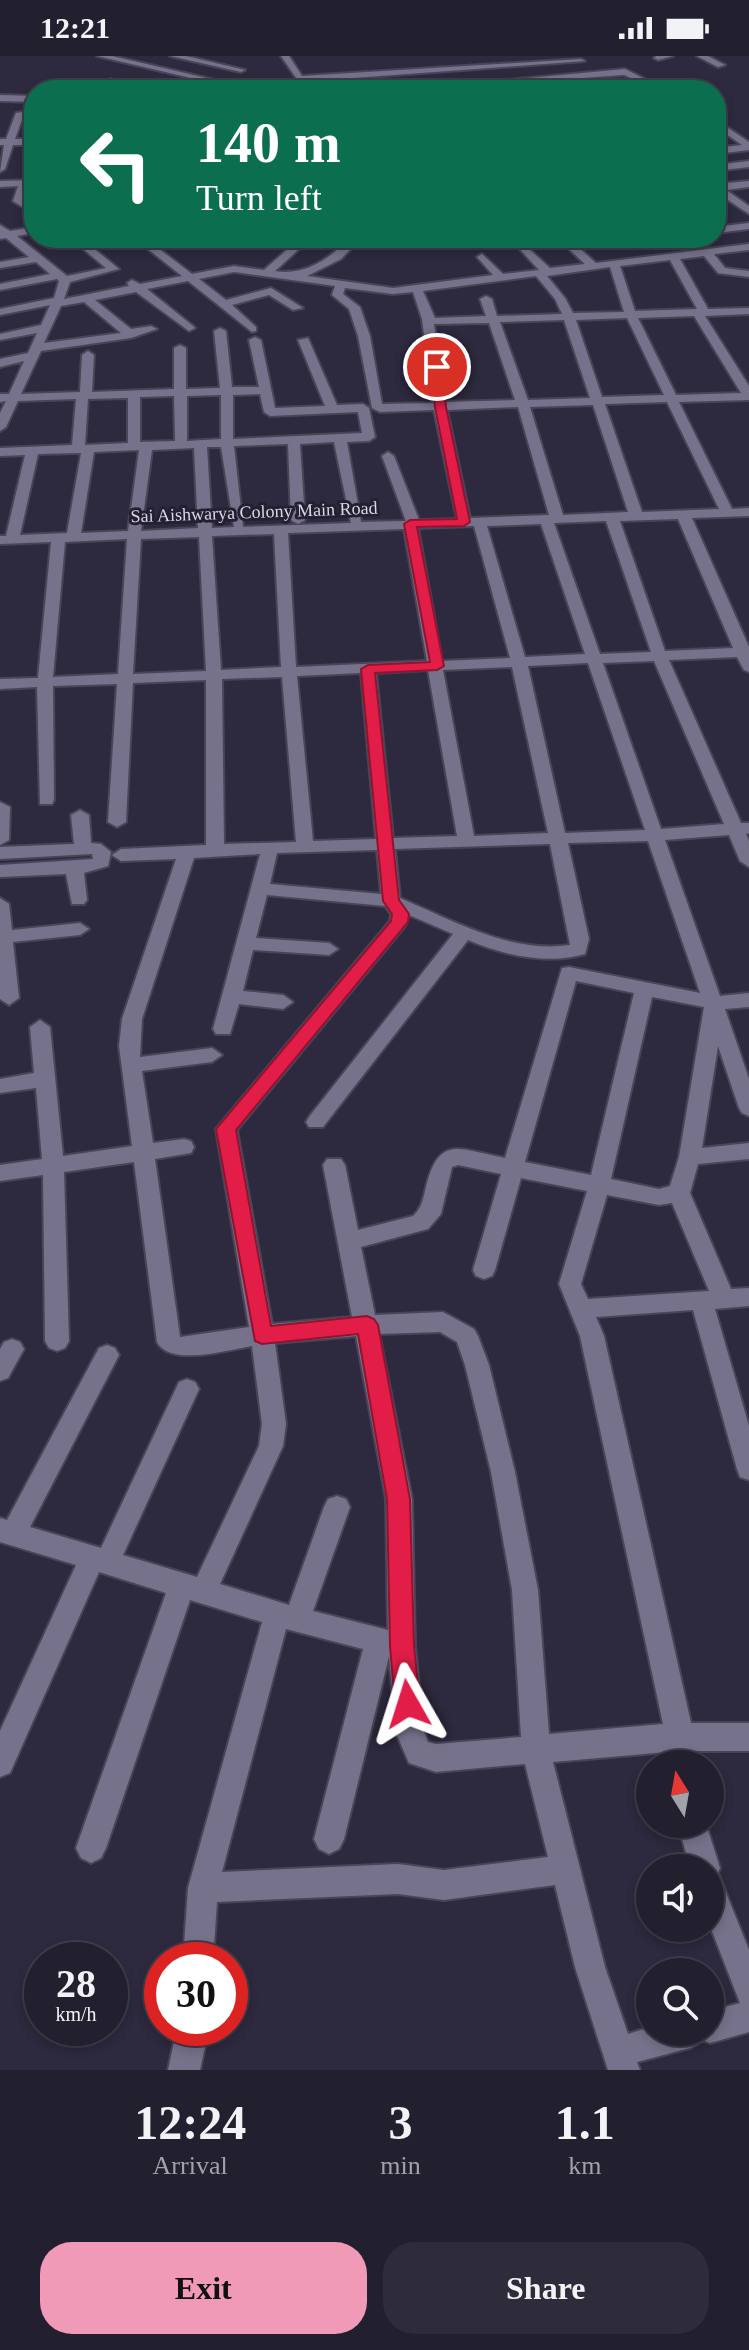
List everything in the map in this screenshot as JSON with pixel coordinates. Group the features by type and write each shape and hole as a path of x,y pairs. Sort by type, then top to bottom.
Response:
{"street":[{"path":"101,56 205,80"},
{"path":"174,56 241,70"},
{"path":"178,74 219,56"},
{"path":"285,56 299,79 390,69 489,67 578,59 592,72"},
{"path":"479,56 500,80"},
{"path":"531,56 538,64"},
{"path":"658,58 669,56"},
{"path":"701,56 721,65"},
{"path":"341,66 347,76"},
{"path":"437,66 450,80"},
{"path":"540,80 625,72 636,80"},
{"path":"567,77 572,80"},
{"path":"0,98 24,99"},
{"path":"0,169 4,142 19,115 24,114"},
{"path":"726,130 749,147"},
{"path":"726,150 749,147"},
{"path":"726,167 749,164"},
{"path":"0,184 24,183"},
{"path":"726,186 749,184"},
{"path":"726,195 745,209"},
{"path":"729,208 745,209"},
{"path":"726,229 749,226"},
{"path":"3,233 24,231"},
{"path":"3,233 24,248"},
{"path":"0,312 243,268 393,291 749,247"},
{"path":"25,248 63,277"},
{"path":"88,248 189,328"},
{"path":"0,452 369,437 363,408 272,414 254,335 223,304 152,248"},
{"path":"269,271 295,248"},
{"path":"298,276 337,257 346,248"},
{"path":"523,248 544,274 569,317 636,515"},
{"path":"573,248 595,267"},
{"path":"623,248 637,261"},
{"path":"707,252 722,271 749,274"},
{"path":"341,285 338,299 354,307 364,336 376,405 384,408 749,396 673,256"},
{"path":"482,257 502,279"},
{"path":"0,265 39,258"},
{"path":"614,264 631,315 727,512"},
{"path":"243,268 297,308"},
{"path":"0,287 114,269"},
{"path":"0,427 6,398 34,352 57,302 63,277"},
{"path":"259,889 391,901 496,945 558,953 578,950 580,939 519,662 472,522 440,407 428,319 417,289"},
{"path":"223,304 271,291"},
{"path":"86,298 133,337"},
{"path":"486,299 523,404 551,519 595,659 749,1108"},
{"path":"428,319 749,311"},
{"path":"0,337 43,328"},
{"path":"0,363 34,352 133,337 151,329"},
{"path":"220,331 227,392 227,443 238,524"},
{"path":"304,340 333,410"},
{"path":"180,348 181,444"},
{"path":"46,800 45,681 66,537 83,448 88,355"},
{"path":"6,398 267,390"},
{"path":"117,822 140,446 134,395"},
{"path":"340,439 356,520"},
{"path":"294,441 298,520"},
{"path":"200,444 214,675 215,850"},
{"path":"3,541 33,450"},
{"path":"388,456 412,524 466,840"},
{"name":"Sai Aishwarya Colony Main Road","path":"3,541 749,512"},
{"path":"0,684 595,659 747,657 683,514"},
{"path":"611,516 660,657 743,828 749,861"},
{"path":"281,529 289,673 305,847"},
{"path":"91,1848 193,1588 271,1446 274,1424 262,1335 226,1129 399,922 400,914 391,901 368,669"},
{"path":"0,840 2,807"},
{"path":"80,815 83,849"},
{"path":"121,855 654,835 743,828"},
{"path":"223,1029 270,848"},
{"path":"0,853 99,850 102,862 93,867 0,871"},
{"path":"187,853 132,1019 129,1046 169,1342 178,1347 367,1325 443,1322 466,1336 477,1365 503,1472 525,1590 536,1752 590,1967 621,2061 657,2046"},
{"path":"74,868 78,900"},
{"path":"0,904 9,998"},
{"path":"3,937 80,929"},
{"path":"316,1122 464,933"},
{"path":"245,943 329,949"},
{"path":"484,1270 569,973 715,1003 749,1000"},
{"path":"644,989 599,1185 570,1284 572,1295 582,1309 592,1336 681,1750 749,1737"},
{"path":"231,996 283,1002"},
{"path":"350,1241 420,1223 430,1214 442,1164 447,1159 458,1157 659,1197 679,1193 685,1183 690,1157 715,1003"},
{"path":"40,1027 53,1165 57,1341"},
{"path":"133,1065 212,1055"},
{"path":"0,1086 45,1079"},
{"path":"0,1173 184,1147"},
{"path":"690,1157 749,1151"},
{"path":"329,1839 391,1644 399,1499 334,1165"},
{"path":"679,1193 712,1299 749,1469"},
{"path":"582,1309 749,1297"},
{"path":"0,1371 12,1349"},
{"path":"107,1355 7,1532 287,1617 391,1644"},
{"path":"0,1763 187,1389"},
{"path":"199,1942 203,1888 287,1617 337,1507"},
{"path":"391,1644 410,1733 419,1753 436,1758 636,1751"},
{"path":"203,1888 398,1879 456,1885 565,1869"},
{"path":"724,1923 749,1991"},
{"path":"724,2023 749,2016"},
{"path":"184,2070 189,2046"}],"route":[{"path":"408,1704 402,1646 399,1499 367,1325 262,1335 226,1129 399,922 400,914 391,901 368,669 437,666 410,524 464,522 440,407 437,367"}]}
